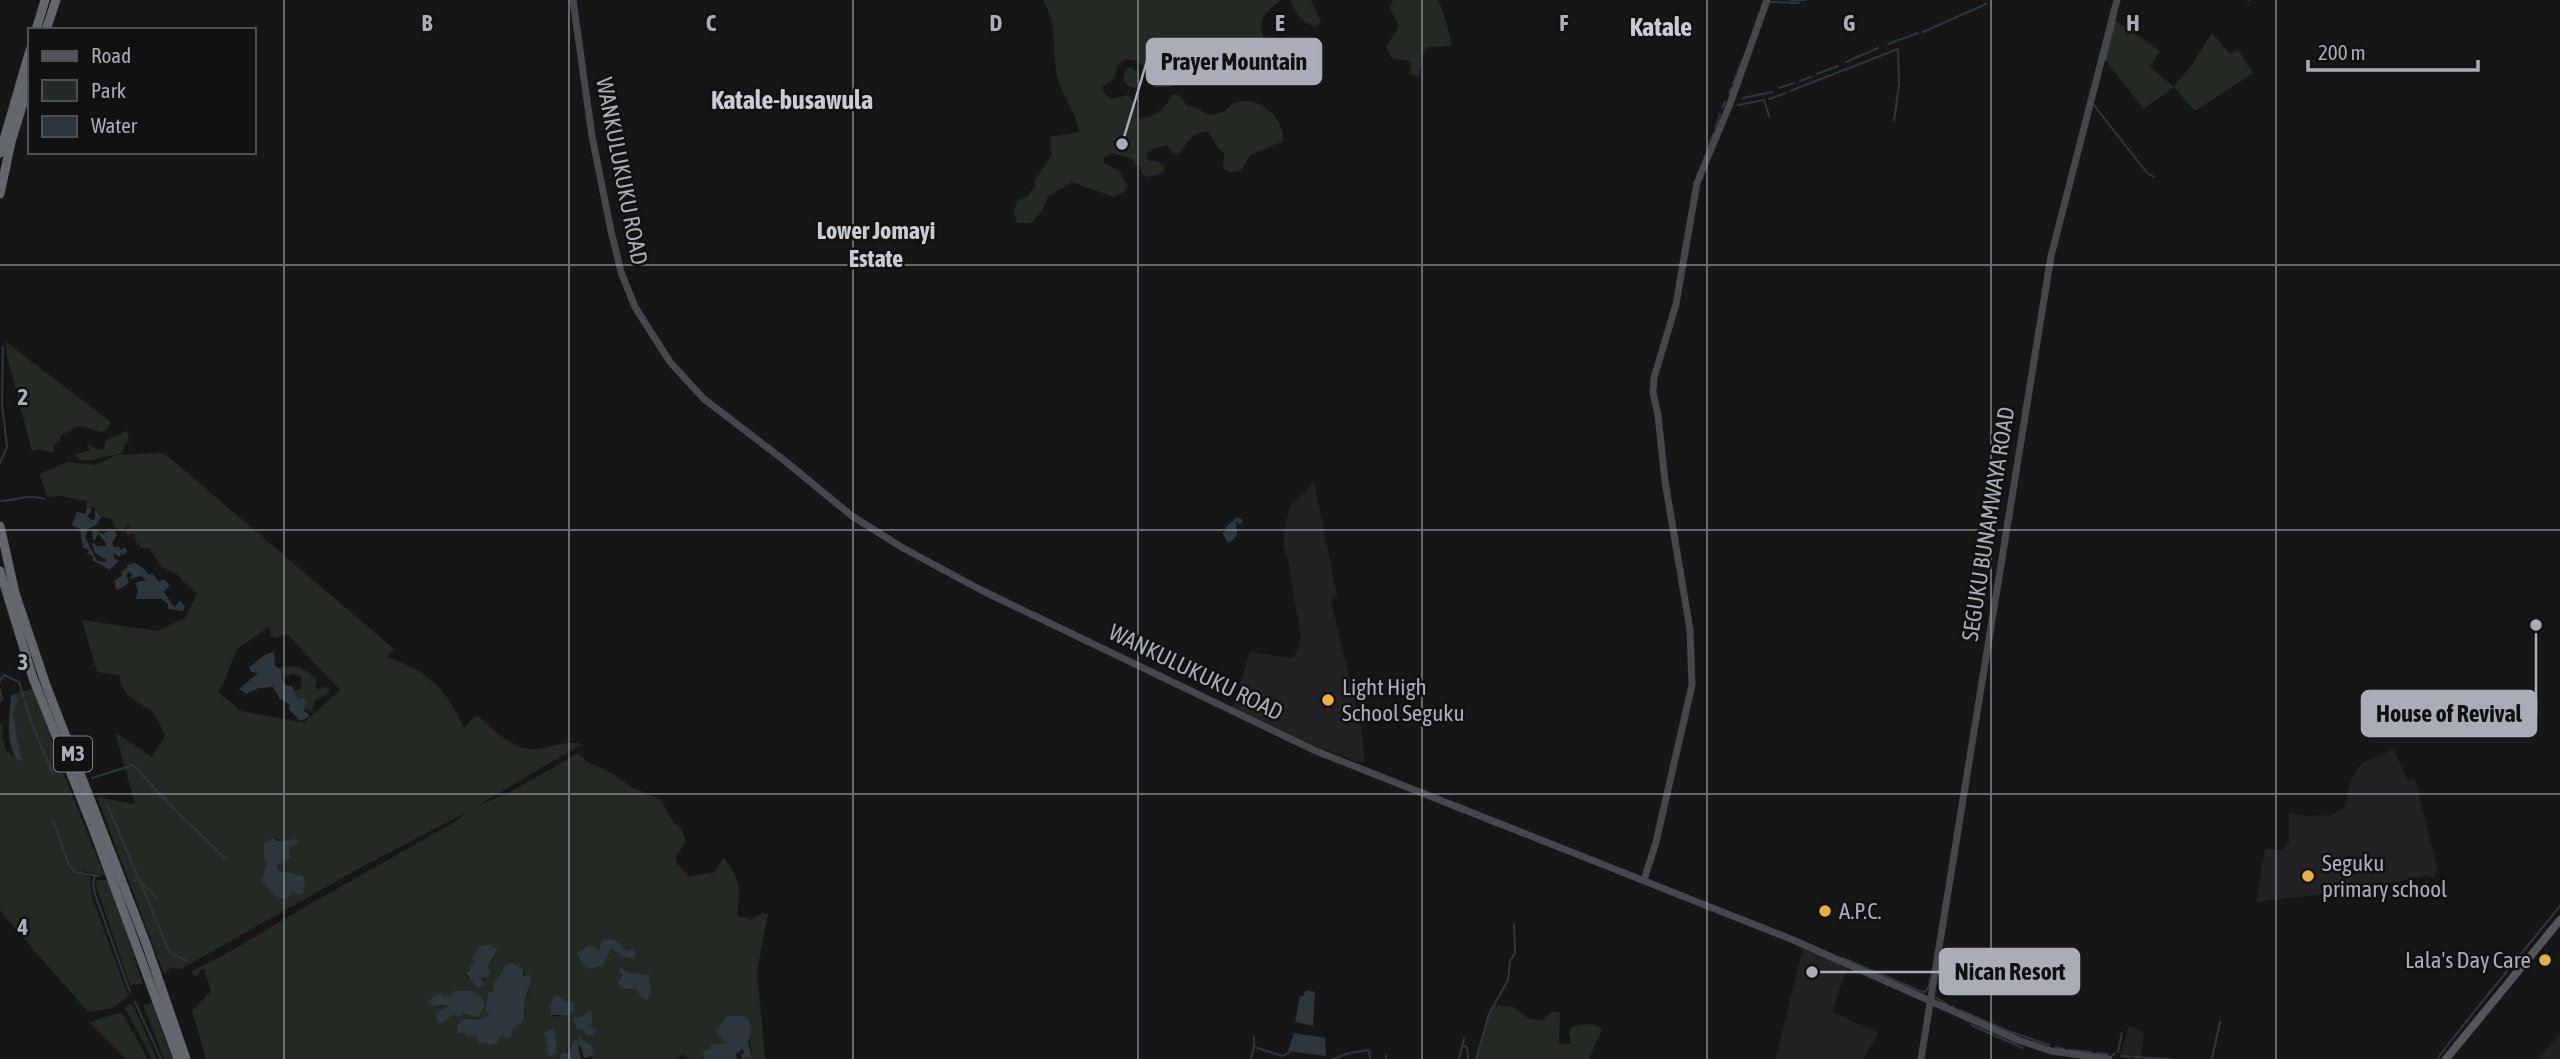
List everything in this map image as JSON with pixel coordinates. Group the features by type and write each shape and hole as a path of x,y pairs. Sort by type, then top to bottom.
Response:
{"highway":[{"path":"37,28 45,0"},
{"path":"47,28 56,0"},
{"path":"0,153 28,57"},
{"path":"0,194 11,142 28,87"},
{"name":"M3","path":"0,526 15,593 46,685 153,979"},
{"name":"M3","path":"0,571 33,678 186,1059"},
{"name":"M3","path":"160,996 178,1059"}],"main road":[{"name":"WANKULUKUKU ROAD","path":"573,0 592,136 621,272 635,307 654,340 684,379 704,399 872,530 981,590 1316,751 1791,939 2004,1034 2050,1051 2109,1059"},
{"path":"1644,880 1656,842 1692,685 1690,629 1665,481 1653,392 1654,378 1676,304 1697,183 1730,104 1767,0"},
{"name":"SEGUKU BUNAMWAYA ROAD","path":"1922,1059 2051,256 2117,0"},
{"path":"2446,1059 2560,920"}],"shaded area":[{"path":"1314,483 1337,595 1331,601 1361,728 1365,760 1361,763 1313,745 1233,707 1250,652 1293,658 1298,651 1301,637 1284,548 1284,532 1290,506"},
{"path":"2394,749 2407,780 2415,779 2438,871 2433,878 2426,876 2341,892 2256,902 2265,849 2281,850 2289,842 2289,813 2307,816 2332,815 2344,808 2352,777 2362,763"},
{"path":"1803,947 1847,967 1832,1012 1879,1033 1863,1059 1776,1059"},
{"path":"2129,1025 2144,1033 2141,1059 2120,1057"},
{"path":"2560,1034 2560,1059 2536,1059 2541,1055"}],"green space":[{"path":"1043,0 1280,0 1265,14 1262,21 1263,55 1269,52 1275,58 1273,64 1246,72 1233,70 1194,47 1193,53 1204,64 1202,74 1197,79 1183,77 1170,87 1155,87 1148,72 1141,65 1126,59 1117,66 1113,78 1102,87 1111,99 1128,95 1137,107 1139,118 1149,117 1159,111 1172,95 1179,95 1187,106 1208,115 1225,111 1242,101 1251,101 1268,109 1274,116 1282,132 1283,141 1251,155 1241,170 1231,173 1223,168 1224,153 1208,131 1194,136 1179,154 1174,154 1167,145 1146,154 1148,160 1165,166 1163,173 1148,177 1142,174 1140,166 1136,166 1132,159 1112,153 1104,158 1104,163 1119,171 1128,186 1124,192 1113,197 1072,182 1048,197 1042,211 1031,223 1017,223 1014,212 1017,201 1028,196 1035,186 1035,179 1052,156 1050,137 1079,132 1059,83 1053,28"},
{"path":"1290,0 1311,0 1321,22 1315,27 1300,19"},
{"path":"1393,0 1438,0 1445,17 1452,46 1426,47 1418,77 1410,74 1411,62 1392,58 1386,47 1399,27 1390,8"},
{"path":"2115,20 2160,51 2150,67 2174,87 2144,109 2104,59"},
{"path":"2212,33 2230,54 2238,50 2253,73 2195,111 2174,87"},
{"path":"1130,67 1140,74 1136,88 1123,81 1125,70"},
{"path":"6,342 111,422 107,430 101,432 77,427 60,437 60,441 53,445 54,453 39,449 32,451 7,356"},
{"path":"127,431 129,441 122,453 88,461 79,460 74,455 91,450 87,447 88,444 98,450 104,449 106,440"},
{"path":"164,453 394,649 386,657 413,668 434,683 450,702 464,727 477,715 497,733 521,747 538,749 566,743 582,744 477,806 512,791 578,753 587,762 612,773 631,787 660,799 674,823 682,829 686,842 676,856 677,863 689,876 713,873 724,858 738,883 739,917 748,917 751,920 762,913 768,914 757,971 765,1059 749,1059 752,1058 751,1047 742,1016 728,1016 724,1023 728,1044 711,1044 711,1048 703,1052 704,1059 689,1059 683,1054 676,1059 589,1059 596,1055 592,1046 582,1037 567,1049 567,1054 562,1053 559,1059 206,1059 192,1011 211,991 204,969 200,970 198,976 192,975 192,971 458,820 465,813 360,868 181,969 170,968 164,974 97,797 135,804 115,732 152,757 165,735 151,711 126,694 119,675 97,672 82,620 158,631 185,618 197,594 176,574 162,567 149,548 140,548 140,542 137,546 134,534 128,536 126,532 130,526 127,525 123,530 115,528 112,519 102,517 94,507 87,507 86,501 61,496 47,497 40,474 67,462 96,465 116,455","holes":["269,627 271,637 287,634 340,690 304,723 241,711 218,692 237,649","273,838 286,841 277,870 303,876 275,896 262,881","615,940 632,959 620,956 611,948 603,966 589,969 581,963 580,951 598,951","489,944 495,957 488,967 479,973 484,981 475,982 466,976 465,972 470,971 475,962 472,959 475,953","506,965 523,970 529,992 524,1004 525,1013 511,1029 500,1036 468,1037 457,1026 462,1019 480,1019 486,1016 489,1013 487,998 495,990 493,985","626,972 637,975 643,973 642,998 636,989 624,990 617,982","453,995 478,996 485,1006 473,1013 449,1017 445,1005 438,1007 445,998","555,999 566,1002 566,1014 556,1017 551,1015 550,1005"]},
{"path":"283,666 300,667 317,678 315,687 329,688 329,693 315,701 312,711 305,709 306,701 302,697 298,702 292,691 301,689 301,676 293,674 284,677 280,669"},
{"path":"34,688 59,762 104,875 82,871 90,877 92,897 128,996 113,1008 88,1012 0,911 0,723 3,726 2,737 7,752 22,760 13,715 18,699 15,694"},
{"path":"97,880 109,880 143,984 130,985 95,883"},
{"path":"152,1003 172,1059 164,1059 143,1005"},
{"path":"129,1004 133,1005 157,1059 152,1059 125,1008"},
{"path":"1494,1005 1513,1007 1529,1019 1542,1020 1552,1012 1560,1012 1559,1044 1571,1044 1569,1033 1572,1026 1592,1024 1602,1029 1589,1059 1476,1059"},
{"path":"119,1013 124,1016 148,1059 126,1059 89,1022"}],"water":[{"path":"87,507 91,508 87,516 92,520 95,519 95,509 101,517 96,525 88,529 85,537 97,561 107,560 95,553 93,542 97,546 106,546 106,543 98,533 95,540 93,539 92,530 95,529 102,534 115,531 117,535 112,543 114,547 121,550 125,547 127,551 123,555 120,552 119,557 114,553 114,558 119,560 110,570 92,560 93,556 87,553 89,550 83,548 80,529 72,525 77,512 85,514"},
{"path":"1236,518 1242,519 1242,523 1236,521 1237,535 1227,542 1222,532 1226,531 1226,527"},
{"path":"135,563 148,574 153,574 159,582 163,579 170,585 164,592 174,607 180,601 185,607 183,611 168,609 168,604 162,599 136,599 138,590 135,583 146,580 142,576 130,579 132,574 129,572 126,575 129,583 118,590 115,588 115,580 122,576 121,572 129,564"},
{"path":"274,652 275,666 281,669 283,682 292,686 298,701 303,697 306,701 304,712 308,713 309,717 300,721 289,709 290,705 279,698 273,687 259,688 246,694 239,689 258,673 251,672 249,667 263,656"},
{"path":"15,694 18,699 13,715 22,760 19,761 11,747 9,730 11,695"},
{"path":"273,838 278,841 296,839 299,842 289,847 290,858 278,864 277,870 303,876 305,886 302,895 292,892 286,900 275,896 262,881 267,862 264,857 264,844"},
{"path":"604,939 615,940 627,951 632,948 636,954 633,959 620,956 611,948 603,966 589,969 581,963 577,953 589,945 600,950"},
{"path":"489,944 497,950 488,967 491,971 488,977 482,977 480,973 484,985 477,988 465,972 470,971 470,966 475,962 472,959 478,947"},
{"path":"513,963 523,970 523,976 529,975 531,980 524,1004 524,1021 512,1030 510,1037 505,1038 503,1034 498,1038 499,1042 491,1045 479,1042 476,1036 468,1037 464,1033 458,1033 457,1026 462,1019 480,1019 489,1014 485,1012 488,993 495,990 493,985 506,965"},
{"path":"621,968 632,973 649,975 651,990 648,1000 642,998 636,989 622,989 617,983 622,975 618,970"},
{"path":"1306,990 1315,992 1313,1026 1295,1022 1300,996 1303,996"},
{"path":"454,991 473,991 482,997 485,1006 478,1017 456,1015 443,1023 437,1022 436,1012 448,1007 431,1006 427,1002 439,994 445,997 453,995"},
{"path":"555,996 566,1002 573,1002 575,1011 570,1015 551,1015 550,1004"},
{"path":"590,1010 590,1025 597,1031 587,1035 582,1029 578,1029 573,1018 582,1017"},
{"path":"727,1016 742,1016 749,1020 751,1033 748,1043 752,1058 743,1059 741,1055 745,1052 742,1049 736,1054 737,1059 704,1059 703,1052 711,1048 711,1044 726,1044 715,1031"},
{"path":"550,1029 554,1031 557,1052 550,1056 547,1053 544,1033"},
{"path":"1294,1033 1325,1038 1326,1056 1288,1051"},
{"path":"579,1036 592,1046 596,1055 584,1058 580,1045 578,1047 581,1059 559,1059 562,1053 567,1053 575,1040 579,1041"}],"waterway":[{"path":"1791,0 1806,0"},
{"path":"1770,2 1799,3"},
{"path":"1923,32 1986,4"},
{"path":"2106,60 2115,21"},
{"path":"1888,44 1918,33"},
{"path":"1846,62 1878,48"},
{"path":"1790,91 1898,49 1899,85 1894,121"},
{"path":"1737,73 1741,63"},
{"path":"1817,74 1838,66"},
{"path":"1733,84 1736,76"},
{"path":"1800,81 1811,77"},
{"path":"1779,88 1794,83"},
{"path":"1729,93 1732,87"},
{"path":"1743,98 1772,92"},
{"path":"1769,99 1786,93"},
{"path":"1738,105 1764,100 1769,116"},
{"path":"1722,108 1725,102"},
{"path":"2093,104 2147,173 2154,177"},
{"path":"1715,129 1720,114"},
{"path":"1709,145 1713,134"},
{"path":"0,463 7,447 2,404 3,347"},
{"path":"1,501 28,497 44,499"},
{"path":"0,681 4,675 19,682 32,725 53,773"},
{"path":"0,690 0,700"},
{"path":"92,778 133,765 225,858"},
{"path":"107,804 170,953 185,960"},
{"path":"53,821 69,865 75,872 99,876"},
{"path":"95,875 95,894 130,992"},
{"path":"134,880 139,880 157,898"},
{"path":"2482,1002 2560,906"},
{"path":"1476,1059 1489,1014 1508,980 1510,961 1515,953 1514,924"},
{"path":"1843,958 1920,991 1925,992 1930,979"},
{"path":"1935,997 1947,1004"},
{"path":"135,1002 161,1059"},
{"path":"2454,1037 2481,1003"},
{"path":"1960,1010 2049,1045"},
{"path":"2212,1059 2220,1022"},
{"path":"1971,1025 2023,1048"},
{"path":"2118,1052 2122,1033"},
{"path":"1254,1037 1254,1046"},
{"path":"2437,1059 2453,1038"},
{"path":"1459,1059 1464,1039"},
{"path":"1464,1046 1467,1047 1468,1059"},
{"path":"1251,1059 1254,1047 1283,1056 1290,1052"},
{"path":"2056,1047 2064,1049"},
{"path":"1333,1059 1369,1050 1370,1059"},
{"path":"2069,1050 2092,1052"},
{"path":"2096,1053 2108,1054"},
{"path":"2121,1056 2131,1057"},
{"path":"2134,1057 2171,1059"}],"place":[{"name":"Prayer Mountain","path":"1122,144"},
{"name":"House of Revival","path":"2536,625"},
{"name":"Light High School Seguku","path":"1328,700"},
{"name":"Seguku primary school","path":"2308,876"},
{"name":"A.P.C.","path":"1825,911"},
{"name":"Lala's Day Care","path":"2545,960"},
{"name":"Nican Resort","path":"1812,972"}],"district":[{"name":"Katale","path":"1661,27"},
{"name":"Katale-busawula","path":"792,100"},
{"name":"Lower Jomayi Estate","path":"876,245"}]}
